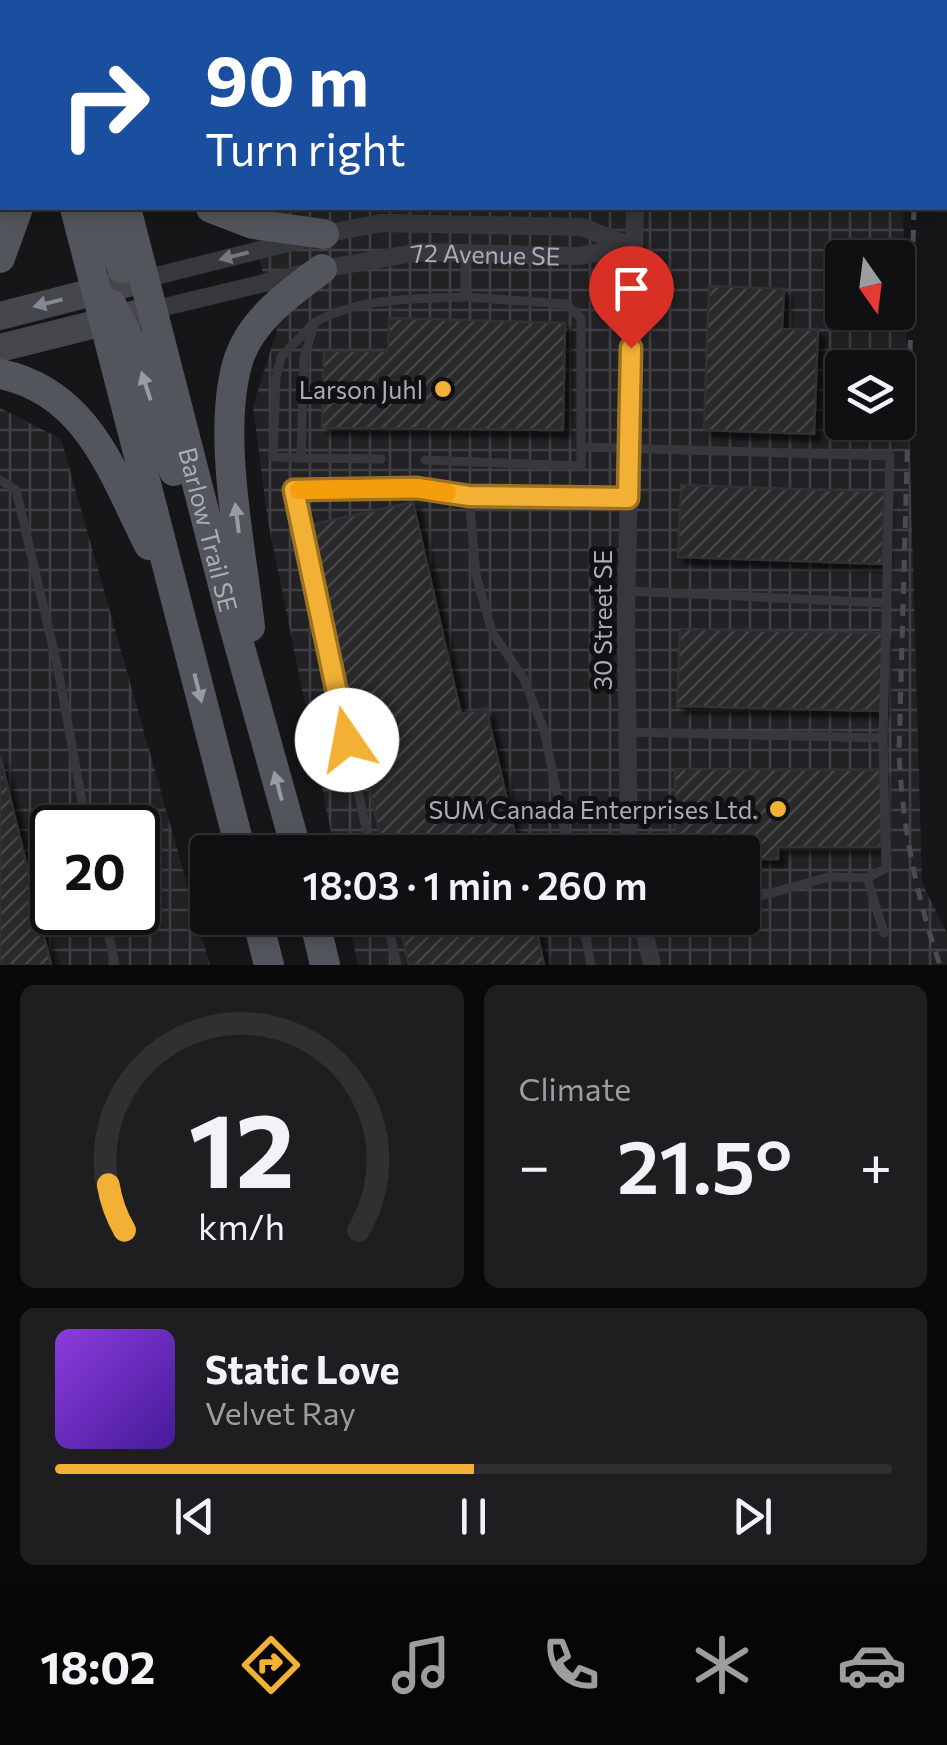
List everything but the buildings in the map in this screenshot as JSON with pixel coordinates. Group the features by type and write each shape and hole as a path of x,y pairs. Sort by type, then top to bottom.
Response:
{"main road":[{"path":"0,258 17,210"},
{"path":"76,210 96,291 116,309 112,321 133,346 190,518 229,608"},
{"path":"103,210 136,280"},
{"path":"126,210 136,298 152,310"},
{"path":"216,210 252,224 324,234"},
{"path":"260,720 233,480 230,414 240,357 258,327 276,304 322,269"},
{"name":"Barlow Trail SE","path":"152,310 292,835"},
{"name":"Barlow Trail SE","path":"112,321 174,594 236,835"},
{"path":"0,374 41,388 73,410 94,438 174,594"},
{"path":"262,935 270,965"},
{"path":"318,935 325,965"}],"street":[{"name":"30 Street SE","path":"628,835 626,592 634,210"},
{"name":"72 Avenue SE","path":"0,316 324,234 376,215 582,227 633,247"},
{"name":"72 Avenue SE","path":"0,348 322,269 420,252 578,256 633,247"},
{"path":"645,935 652,965"}],"lane":[{"path":"465,253 465,297"},
{"path":"381,459 273,458 276,378 282,357 315,322 341,308 379,301 465,297 566,304 581,318 580,466 425,460"},
{"path":"302,458 304,358 315,322"},
{"path":"582,447 890,456 883,738 886,868 866,878 829,877 760,896"},
{"path":"0,480 16,490 57,664 82,805"},
{"path":"368,835 294,490 417,488 469,496 628,498"},
{"path":"469,496 476,574 492,632 524,680 544,730 566,835"},
{"path":"626,592 886,603"},
{"path":"626,732 883,738"},
{"path":"562,817 627,810"},
{"path":"866,878 884,933"},
{"path":"109,935 115,965"},
{"path":"390,935 397,965"},
{"path":"585,935 591,965"}],"shaded area":[{"path":"247,210 903,210 904,240 825,240 825,330 906,330 907,350 825,350 825,440 910,440 922,883 947,933 947,965 358,965 352,935 760,935 760,835 332,835 268,522 253,406 277,330"},
{"path":"0,408 61,439 190,894 190,935 202,935 210,965 0,965"}],"railway":[{"path":"914,210 899,752 912,860 940,965"}],"slow traffic":[{"path":"299,490 417,488 447,493"}],"place":[{"name":"Larson Juhl","path":"443,389"},
{"name":"SUM Canada Enterprises Ltd.","path":"778,809"}],"route":[{"path":"347,740 294,490 417,488 469,496 628,498 631,348"}]}
